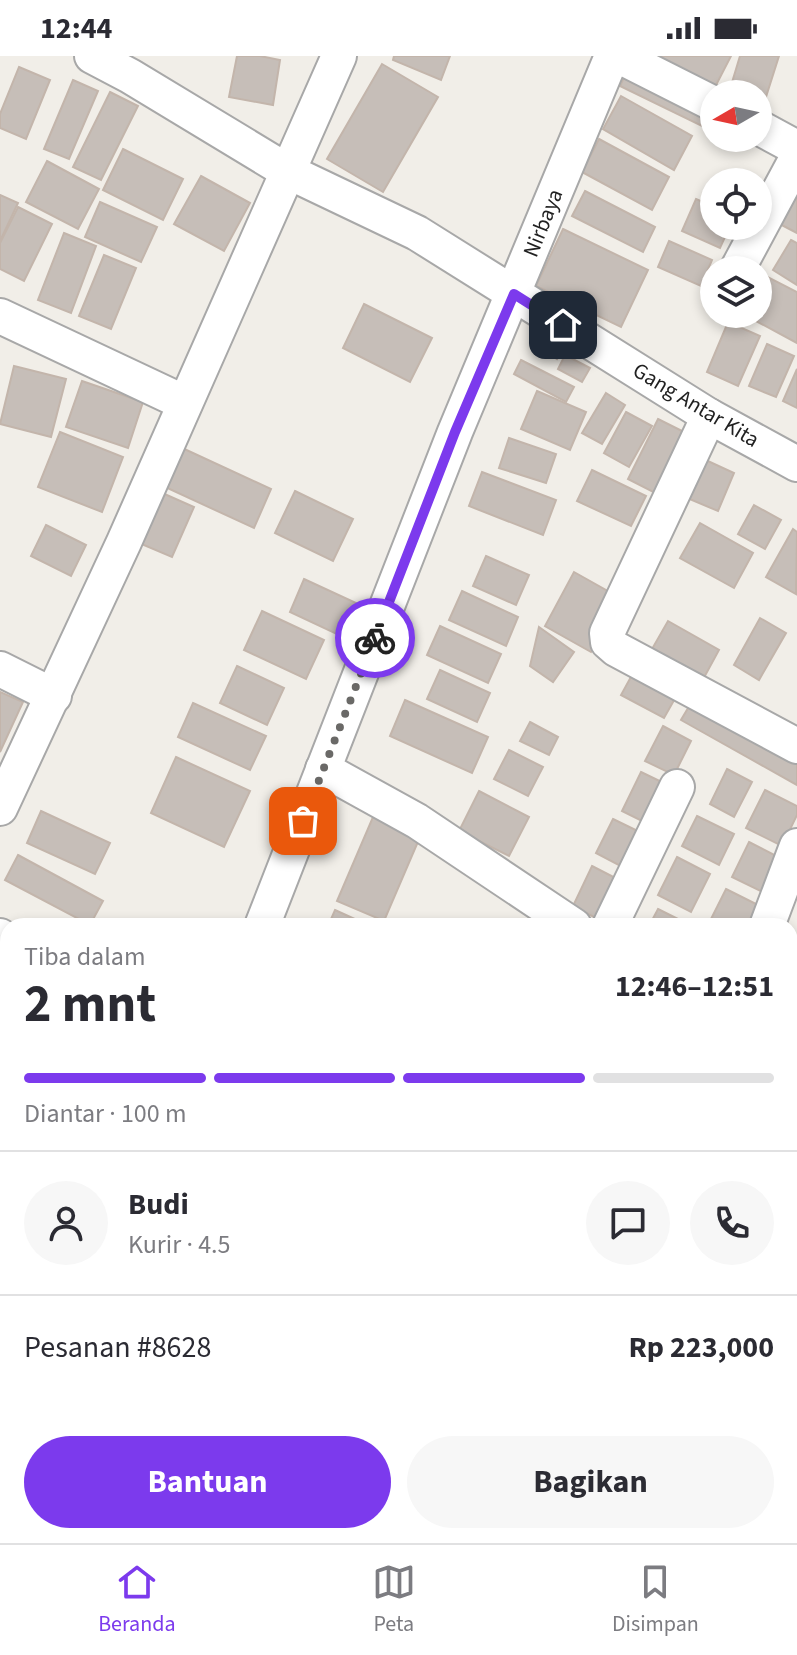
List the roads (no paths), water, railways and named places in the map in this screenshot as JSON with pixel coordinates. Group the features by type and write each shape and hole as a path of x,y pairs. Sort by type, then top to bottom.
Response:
{"street":[{"name":"Gang Antar Kita","path":"92,56 135,66 287,171 417,233 709,416 797,464"},
{"path":"0,808 54,696 339,56"},
{"name":"Nirbaya","path":"265,918 455,432 612,56"},
{"path":"619,56 700,97"},
{"path":"772,135 797,148"},
{"path":"744,256 797,158"},
{"path":"0,316 185,403"},
{"path":"709,416 607,633 608,642 797,746"},
{"path":"0,669 54,696"},
{"path":"323,769 417,821 562,918"},
{"path":"614,918 677,787"},
{"path":"770,918 797,846"}]}
